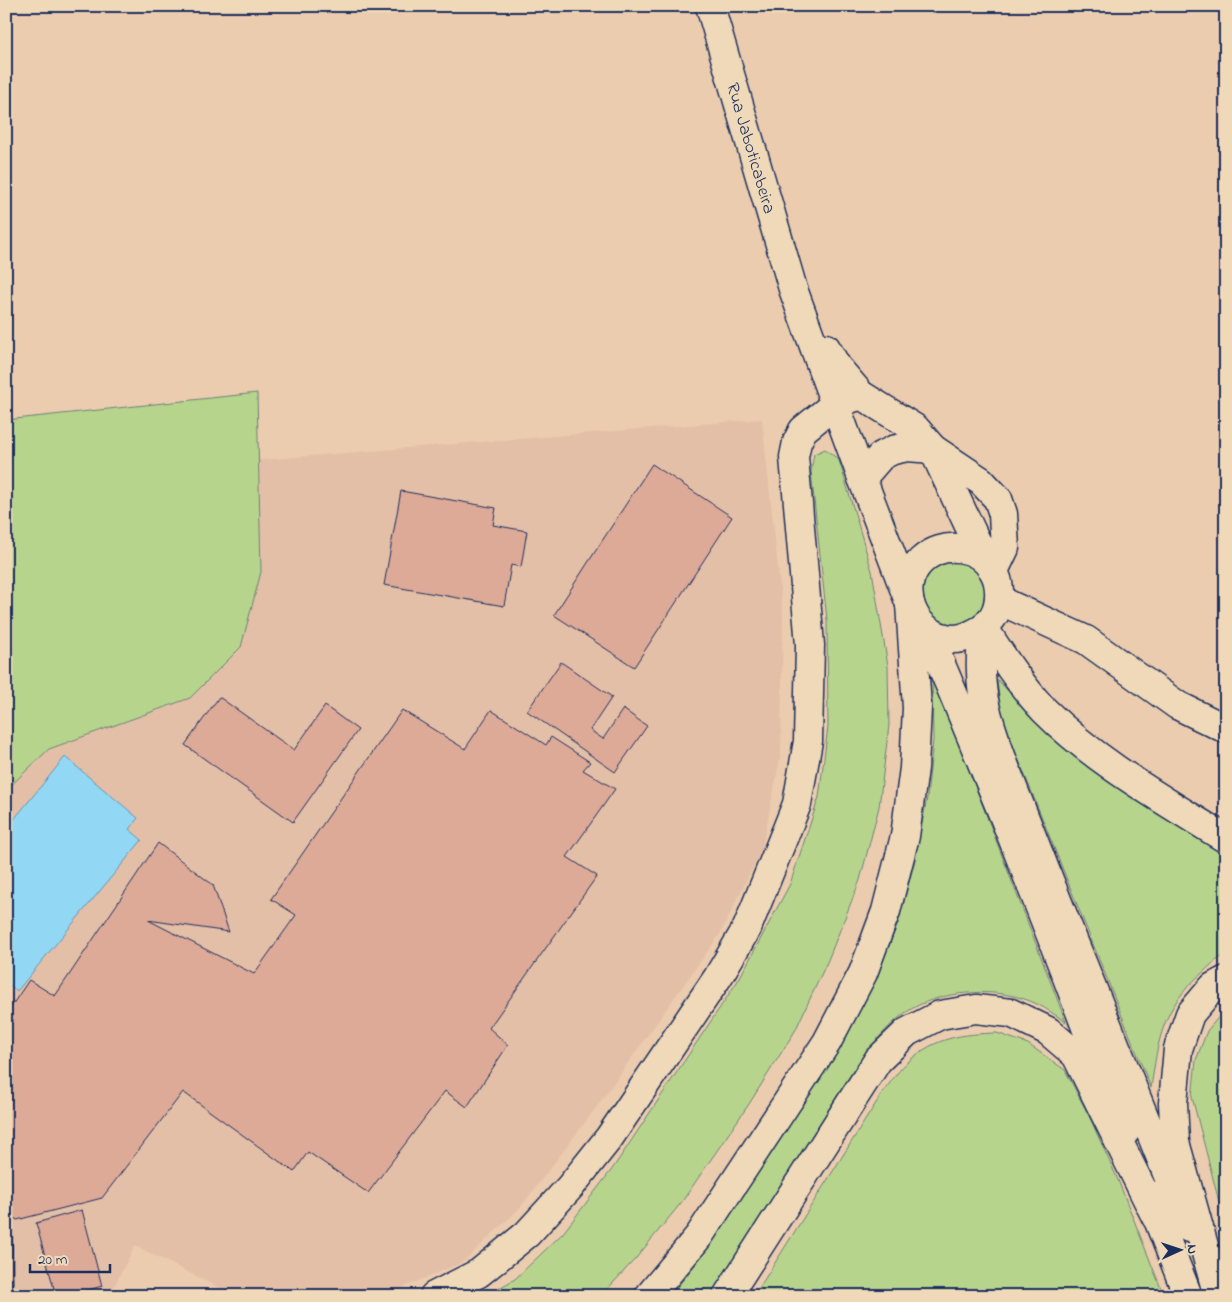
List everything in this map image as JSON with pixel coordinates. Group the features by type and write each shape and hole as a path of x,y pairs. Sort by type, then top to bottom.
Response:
{"main road":[{"name":"Rua Jaboticabeira","path":"710,6 793,290"},
{"path":"793,290 837,367 861,396 916,429 933,449 999,585 999,600 994,615 984,628 971,636 956,639 940,637 926,629 915,618 793,290"},
{"path":"434,1296 479,1274 527,1234 570,1186 609,1138 718,977 747,928 797,804 808,741 810,645 794,457 796,442 803,430 835,404 861,396"},
{"path":"862,478 881,456 893,450 907,447 933,449 981,481 998,499 1003,514 1005,548 990,565"},
{"path":"649,1296 699,1236 827,1042 863,973 889,901 905,836 914,768 917,708 908,588 913,574 920,562 932,553 945,548 960,548 974,552 990,565"},
{"path":"999,600 1086,640 1177,704 1226,729"},
{"path":"984,628 1007,665 1045,710 1085,746 1128,777 1226,839"},
{"path":"984,628 981,677 985,705 992,732 1030,833 1217,1296"},
{"path":"926,629 968,729 1086,1026 1156,1217 1188,1296"},
{"path":"1217,1296 1175,1142 1173,1104 1178,1049 1190,1014 1213,987 1226,980"},
{"path":"727,1296 878,1060 907,1032 940,1015 976,1009 1012,1014 1048,1031 1076,1056 1156,1217"}],"shaded area":[{"path":"762,419 783,614 781,754 762,849 720,934 593,1112 520,1208 463,1262 395,1291 377,1296 230,1296 229,1293 135,1246 109,1296 6,1296 6,790 49,749 190,698 261,572 259,460"}],"green space":[{"path":"257,393 261,572 241,647 190,698 49,749 6,790 6,420"},
{"path":"825,449 839,460 872,571 888,666 889,725 879,807 860,880 828,960 795,1031 749,1104 681,1203 637,1257 601,1296 485,1296 515,1279 563,1233 613,1168 739,979 790,884 819,797 828,727 827,620 811,471 814,454"},
{"path":"950,559 969,565 982,577 985,583 986,596 983,607 968,622 958,625 947,625 937,621 926,609 922,590 922,583 928,573"},
{"path":"932,674 1066,1022 1037,1004 1006,994 970,993 952,995 919,1005 905,1013 885,1030 858,1063 710,1296 670,1296 695,1265 806,1100 852,1024 876,976 899,921 915,860 927,798 933,740"},
{"path":"997,679 1045,729 1081,759 1122,788 1226,855 1226,955 1213,963 1188,987 1170,1012 1156,1055 1151,1088 1001,716"},
{"path":"1226,1008 1226,1229 1192,1097 1196,1060 1207,1031"},
{"path":"997,1033 1028,1044 1065,1070 1089,1116 1118,1180 1164,1296 754,1296 883,1092 902,1068 919,1053 939,1042 972,1034"}],"water":[{"path":"65,757 138,818 129,829 142,840 17,991 6,982 6,829"}],"building":[{"path":"652,464 732,517 634,667 554,615"},
{"path":"401,491 496,508 493,525 527,531 521,567 511,565 504,606 384,585"},
{"path":"561,662 612,697 590,730 603,739 623,709 647,726 615,772 527,711"},
{"path":"219,697 294,750 325,706 358,730 293,822 185,745"},
{"path":"402,710 465,749 491,710 546,745 551,737 590,762 583,770 615,789 567,857 597,876 489,1028 508,1045 467,1107 445,1091 368,1193 308,1152 294,1172 183,1092 102,1198 17,1220 6,1212 6,1014 29,980 55,996 158,843 213,885 229,932 148,920 254,974 296,915 271,899"},
{"path":"82,1210 102,1286 67,1296 56,1296 36,1223"},
{"path":"6,1220 12,1220 13,1284 6,1284"}]}
